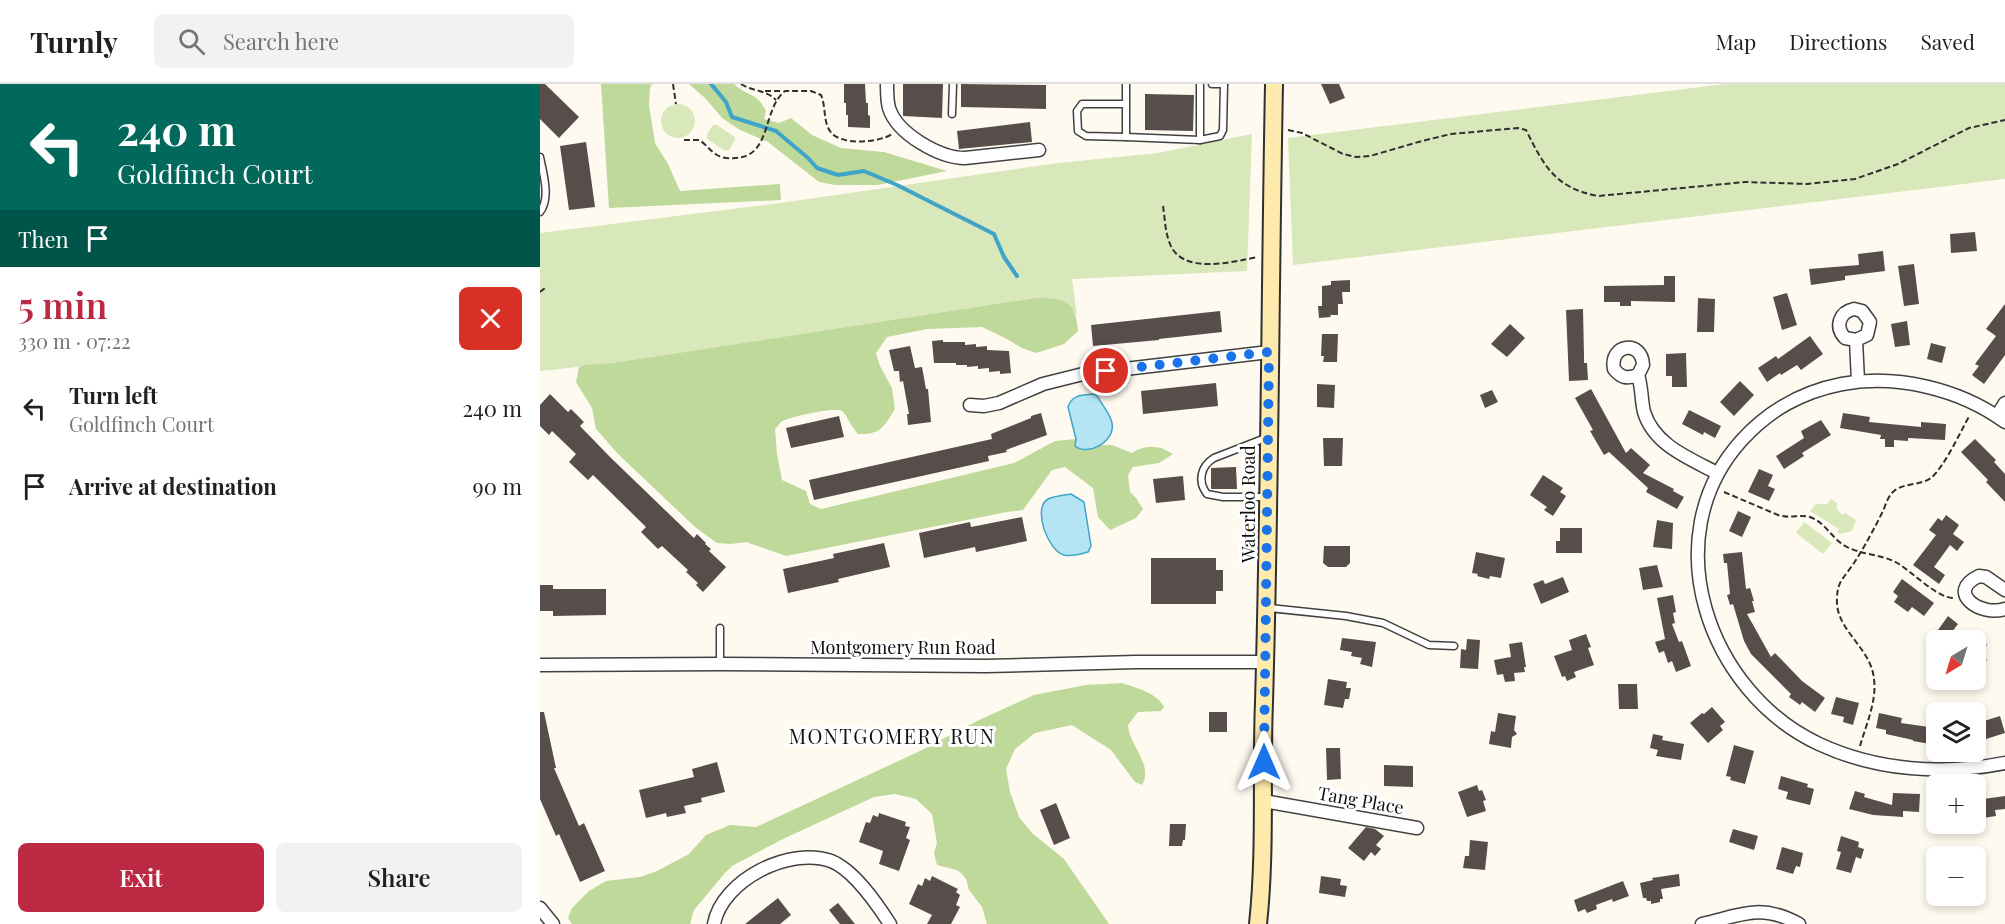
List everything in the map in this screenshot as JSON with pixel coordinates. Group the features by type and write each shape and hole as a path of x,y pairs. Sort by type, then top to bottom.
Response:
{"main road":[{"name":"Waterloo Road","path":"1258,924 1262,884 1264,801 1274,84"}],"street":[{"path":"887,84 889,107 901,127 925,145 942,153 956,158 1039,150"},
{"path":"1856,340 1858,381"},
{"path":"970,405 984,406 999,403 1043,384 1083,374 1269,352"},
{"path":"1638,375 1645,413 1655,433 1671,448 1717,473"},
{"path":"2005,403 2001,419 1976,405 1925,387 1885,381 1858,381 1820,389 1790,400 1752,429 1717,473 1702,518 1697,570 1708,619 1728,662 1758,700 1798,733 1820,745 1883,765 1926,770 1978,769 2005,763"},
{"path":"2005,590 1986,577 1979,576 1967,584 1966,596 1970,602 1981,609 1989,611 2005,609"},
{"name":"Montgomery Run Road","path":"540,665 986,666 1265,662"},
{"name":"Tang Place","path":"1264,801 1417,828"},
{"path":"714,924 720,905 732,890 744,881 791,859 810,858 830,861 841,867 866,891 890,924"},
{"path":"540,908 553,924"},
{"path":"1702,924 1754,912 1768,912 1784,916 1799,924"}],"lane":[{"path":"952,114 953,84"},
{"path":"1126,84 1126,137"},
{"path":"1200,84 1200,140"},
{"path":"1126,104 1082,104 1077,111 1078,131 1084,135 1126,137 1200,140 1218,137 1221,134 1224,84 1212,84"},
{"path":"540,157 546,197 545,205 540,212"},
{"path":"1267,497 1223,497 1207,494 1202,487 1201,473 1208,461 1268,437"},
{"path":"1267,608 1346,616 1383,623 1429,645 1454,646"},
{"path":"720,628 720,664"}],"path":[{"path":"673,84 676,104"},
{"path":"741,84 747,88 765,91 811,91 821,95 829,130 832,135 842,140 878,140 888,137 901,127"},
{"path":"765,91 776,100"},
{"path":"684,140 699,140 716,154 729,158 746,157 757,149 776,100 785,92"},
{"path":"1274,130 1302,133 1343,154 1356,158 1451,134 1518,128 1526,130 1546,168 1558,179 1570,188 1581,192 1607,196 1744,182 1807,184 1855,179 1898,164 1969,128 2005,120"},
{"path":"1163,207 1170,245 1186,260 1214,264 1272,254"},
{"path":"540,292 545,288"},
{"path":"1856,757 1875,694 1874,679 1871,664 1865,652 1847,630 1839,615 1836,602 1838,590 1842,579 1860,553 1894,491 1930,478 1938,470 1976,405"},
{"path":"1712,487 1787,518 1808,516 1815,519 1840,543 1860,553 1892,560 1951,599 1966,596"}],"green space":[{"path":"601,84 652,84 649,105 655,143 668,164 680,191 780,184 781,200 609,208"},
{"path":"689,84 734,84 763,105 766,111 764,119 779,123 791,118 812,135 841,148 884,152 947,171 878,185 835,185 819,182 768,142 740,130 722,118"},
{"path":"1725,84 2005,84 2005,179 1293,265 1288,138"},
{"path":"678,104 690,109 695,121 690,133 678,138 666,133 661,121 666,109"},
{"path":"713,125 717,125 735,137 729,150 725,151 707,139 707,134"},
{"path":"1252,134 1247,271 1072,279 1077,315 1059,300 1035,298 612,363 540,371 540,233 780,203 1058,163 1158,153"},
{"path":"1035,298 1060,300 1071,306 1077,320 1078,331 1064,344 1036,353 982,327 927,329 887,337 876,353 892,388 895,409 888,421 881,429 865,434 858,434 843,412 837,410 812,413 781,422 775,429 782,480 806,491 810,504 821,509 1014,463 1055,441 1076,439 1075,446 1093,449 1101,445 1112,445 1132,453 1142,448 1152,447 1173,454 1159,463 1133,467 1128,475 1130,492 1143,509 1136,518 1110,530 1098,517 1093,488 1065,467 1052,470 1023,510 786,556 746,542 717,543 695,527 618,454 596,429 592,408 576,382 579,367 586,365 612,363"},
{"path":"1831,499 1838,504 1836,506 1839,512 1856,520 1852,531 1840,534 1837,532 1839,529 1810,511 1816,504 1827,504"},
{"path":"1804,522 1832,543 1823,554 1796,533"},
{"path":"1122,683 1152,695 1164,707 1161,711 1138,712 1128,725 1145,770 1142,785 1135,782 1111,750 1072,725 1035,733 1015,749 1006,769 1010,792 1019,817 1032,833 1064,859 1109,924 987,924 982,907 969,890 962,874 957,870 937,865 934,853 937,843 932,814 916,799 895,794 874,797 783,839 732,866 694,910 690,924 572,924 568,918 572,908 589,891 606,881 640,877 657,871 689,854 706,835 730,825 756,827 1034,695 1086,685"}],"water":[{"path":"1094,394 1110,417 1112,430 1110,436 1100,445 1087,450 1080,449 1075,446 1076,439 1068,407 1075,397"},
{"path":"1071,494 1084,502 1091,546 1088,552 1070,556 1058,552 1052,546 1044,529 1042,511 1043,504 1048,499"}],"building":[{"path":"540,84 545,84 579,117 559,138 540,119"},
{"path":"844,84 865,84 870,128 848,127"},
{"path":"903,84 943,84 942,118 903,116"},
{"path":"961,84 1046,85 1046,109 961,107"},
{"path":"1321,84 1339,84 1345,98 1330,104"},
{"path":"1145,94 1194,95 1193,131 1145,130"},
{"path":"1030,122 1032,142 959,149 957,131"},
{"path":"586,142 595,207 569,210 560,146"},
{"path":"1975,232 1977,251 1951,253 1950,234"},
{"path":"1883,251 1885,271 1845,276 1845,280 1811,285 1809,269 1859,265 1858,254"},
{"path":"1914,264 1919,304 1904,306 1898,266"},
{"path":"1664,276 1675,276 1675,302 1631,301 1631,306 1620,306 1620,302 1604,302 1604,286 1664,285"},
{"path":"1350,280 1350,292 1342,292 1343,304 1338,304 1338,315 1319,318 1318,306 1322,306 1322,286 1331,285 1331,281"},
{"path":"1787,293 1797,325 1782,330 1773,297"},
{"path":"1698,298 1715,299 1714,332 1697,332"},
{"path":"2005,304 2005,355 1984,384 1972,375 1979,366 1975,364 1996,336 1986,329"},
{"path":"1583,309 1584,363 1587,363 1588,380 1569,381 1566,310"},
{"path":"1220,311 1222,332 1093,346 1091,325"},
{"path":"1907,321 1910,345 1895,347 1891,324"},
{"path":"1510,324 1525,338 1507,357 1491,344"},
{"path":"1322,334 1338,334 1337,362 1323,362"},
{"path":"1810,336 1823,354 1801,370 1797,365 1767,382 1758,368 1776,356 1778,359"},
{"path":"943,340 943,342 965,342 965,345 976,344 976,347 987,346 987,350 1009,351 1011,373 989,372 989,368 978,369 978,366 967,367 967,365 956,365 956,363 934,363 932,341"},
{"path":"1931,343 1946,347 1942,363 1927,359"},
{"path":"910,346 915,368 922,367 926,389 928,389 931,422 908,425 907,414 909,414 903,381 900,382 899,371 894,371 889,350"},
{"path":"1686,353 1687,387 1672,387 1672,376 1666,376 1666,354"},
{"path":"1740,381 1754,395 1734,416 1720,402"},
{"path":"1216,383 1218,406 1143,414 1141,391"},
{"path":"1317,384 1335,385 1334,408 1317,407"},
{"path":"1591,389 1626,453 1631,448 1650,465 1643,473 1674,489 1673,491 1684,497 1677,509 1646,492 1648,488 1609,452 1604,455 1575,398"},
{"path":"1492,390 1498,402 1485,408 1480,395"},
{"path":"550,394 568,412 571,409 584,422 580,426 610,457 694,538 697,534 711,549 709,551 726,567 703,592 696,585 698,583 686,572 688,570 662,546 658,549 641,532 646,527 593,475 588,480 569,462 576,454 552,431 549,435 540,426 540,405"},
{"path":"1689,410 1721,426 1715,438 1704,432 1703,435 1682,424"},
{"path":"1041,413 1047,435 1006,450 1007,452 988,456 989,461 814,500 809,480 992,439 991,434"},
{"path":"1843,413 1870,417 1869,422 1921,427 1921,422 1946,424 1945,440 1908,438 1908,441 1894,440 1894,447 1885,447 1885,439 1880,439 1881,435 1840,428"},
{"path":"839,416 844,437 791,448 786,428"},
{"path":"1821,420 1831,435 1802,453 1804,456 1784,469 1776,456 1804,438 1801,431"},
{"path":"1323,438 1343,438 1342,466 1324,466"},
{"path":"1975,439 1996,460 1994,462 2005,474 2005,502 1961,452"},
{"path":"1236,467 1237,489 1211,489 1211,468"},
{"path":"1759,469 1773,475 1768,486 1775,489 1769,501 1748,492"},
{"path":"1543,475 1563,488 1560,492 1566,496 1553,516 1544,510 1547,507 1530,495"},
{"path":"1183,476 1185,500 1156,503 1153,479"},
{"path":"1738,511 1751,517 1742,537 1729,531"},
{"path":"1946,515 1959,525 1953,534 1964,542 1957,551 1950,545 1934,567 1945,575 1939,584 1913,565 1936,535 1929,530 1938,518 1942,521"},
{"path":"1022,517 1027,541 976,552 975,547 924,558 919,533 970,522 971,527"},
{"path":"1657,520 1673,523 1672,549 1653,547"},
{"path":"1560,528 1582,528 1582,553 1556,553 1556,541 1560,541"},
{"path":"884,543 890,567 838,579 839,582 788,593 783,569 834,558 833,554"},
{"path":"1324,546 1350,546 1350,563 1346,567 1328,567 1323,563"},
{"path":"1476,552 1505,558 1501,578 1490,576 1489,579 1472,573"},
{"path":"1742,552 1746,589 1750,588 1755,612 1747,614 1771,657 1775,653 1802,681 1825,698 1815,712 1802,702 1800,705 1789,697 1791,694 1751,654 1744,641 1733,604 1730,605 1727,595 1730,594 1727,563 1724,563 1723,554"},
{"path":"1151,558 1216,558 1216,570 1223,570 1223,591 1216,591 1216,604 1151,604"},
{"path":"1657,565 1663,587 1643,590 1639,568"},
{"path":"1563,577 1569,592 1541,604 1533,584 1543,580 1545,584"},
{"path":"1902,579 1934,603 1924,616 1912,607 1908,612 1894,602 1898,596 1893,592"},
{"path":"540,585 553,585 553,589 606,589 606,615 553,616 553,611 540,611"},
{"path":"1673,595 1676,612 1673,613 1675,623 1672,624 1679,642 1682,641 1691,666 1676,672 1672,661 1668,663 1664,651 1659,653 1655,642 1665,639 1657,598"},
{"path":"1948,616 1958,624 1953,630 1938,630"},
{"path":"1586,634 1594,665 1574,672 1576,677 1567,681 1565,676 1562,677 1554,656 1572,650 1569,640"},
{"path":"1342,638 1376,642 1372,667 1360,664 1362,658 1351,656 1352,652 1340,650"},
{"path":"1467,639 1480,640 1478,669 1460,668 1461,649 1466,650"},
{"path":"1522,642 1525,672 1514,673 1515,681 1505,682 1503,674 1497,675 1494,660 1511,657 1509,644"},
{"path":"1328,679 1347,682 1346,688 1351,688 1349,699 1345,699 1343,708 1324,705"},
{"path":"1618,684 1637,684 1638,709 1619,709"},
{"path":"1836,697 1859,703 1853,725 1843,722 1844,717 1831,714"},
{"path":"1712,707 1725,722 1720,726 1723,730 1708,743 1690,723"},
{"path":"540,712 544,712 556,768 554,768 579,826 584,823 605,871 580,882 559,834 556,836 540,799"},
{"path":"1209,712 1227,712 1227,732 1209,732"},
{"path":"1498,713 1516,716 1514,730 1517,734 1512,737 1511,748 1489,744 1491,731 1495,732"},
{"path":"1879,713 1902,718 1901,723 1926,727 1926,743 1886,734 1886,730 1876,728"},
{"path":"2000,716 2005,733 1986,739 1986,720"},
{"path":"1653,734 1663,736 1662,740 1684,744 1681,760 1656,756 1658,750 1650,748"},
{"path":"1734,745 1754,751 1745,784 1730,780 1731,777 1726,776"},
{"path":"1326,748 1340,748 1341,779 1327,780"},
{"path":"717,762 725,792 701,798 702,802 684,806 686,813 667,817 666,813 646,818 639,790 694,777 692,769"},
{"path":"1384,765 1413,766 1413,787 1384,786"},
{"path":"1781,776 1808,784 1807,787 1814,789 1810,805 1786,799 1788,792 1778,789"},
{"path":"1477,785 1486,800 1483,801 1486,811 1467,817 1458,792"},
{"path":"1855,791 1865,794 1864,797 1892,805 1893,793 1920,794 1919,812 1903,811 1903,817 1873,815 1849,809"},
{"path":"2005,796 2005,809 1995,810 1996,816 1986,818 1986,799"},
{"path":"1056,803 1070,838 1054,845 1040,810"},
{"path":"879,813 906,822 905,826 910,827 906,838 910,840 899,871 879,864 883,851 859,842 866,822 870,823 873,815 878,817"},
{"path":"1170,824 1186,824 1185,840 1182,846 1169,846"},
{"path":"1366,827 1375,829 1384,836 1376,845 1381,849 1375,856 1371,852 1364,861 1348,848"},
{"path":"1733,829 1758,836 1754,850 1729,842"},
{"path":"1841,836 1859,842 1858,847 1864,849 1861,859 1856,857 1851,873 1836,869 1841,852 1837,851"},
{"path":"1470,840 1488,842 1485,870 1463,868 1465,856 1469,856"},
{"path":"1782,847 1803,853 1800,867 1796,866 1793,874 1776,869"},
{"path":"1679,874 1680,886 1661,889 1663,899 1660,899 1660,902 1651,904 1651,901 1643,898 1640,883 1653,880 1652,878"},
{"path":"932,876 958,889 956,892 960,895 956,905 960,907 951,924 927,924 932,915 909,904 918,884 922,886 925,878 930,881"},
{"path":"1321,876 1341,879 1340,885 1347,886 1345,897 1319,893"},
{"path":"1623,881 1629,896 1596,905 1597,909 1587,913 1585,909 1578,912 1574,900"},
{"path":"778,898 791,915 780,924 745,924"},
{"path":"838,903 855,924 840,924 829,910"}],"waterway":[{"path":"711,84 726,102 732,117 776,131 817,168 838,175 864,171 994,234 1004,257 1017,276"}],"district":[{"name":"MONTGOMERY RUN","path":"892,735"}],"route":[{"path":"1106,371 1269,352 1264,762"}]}
